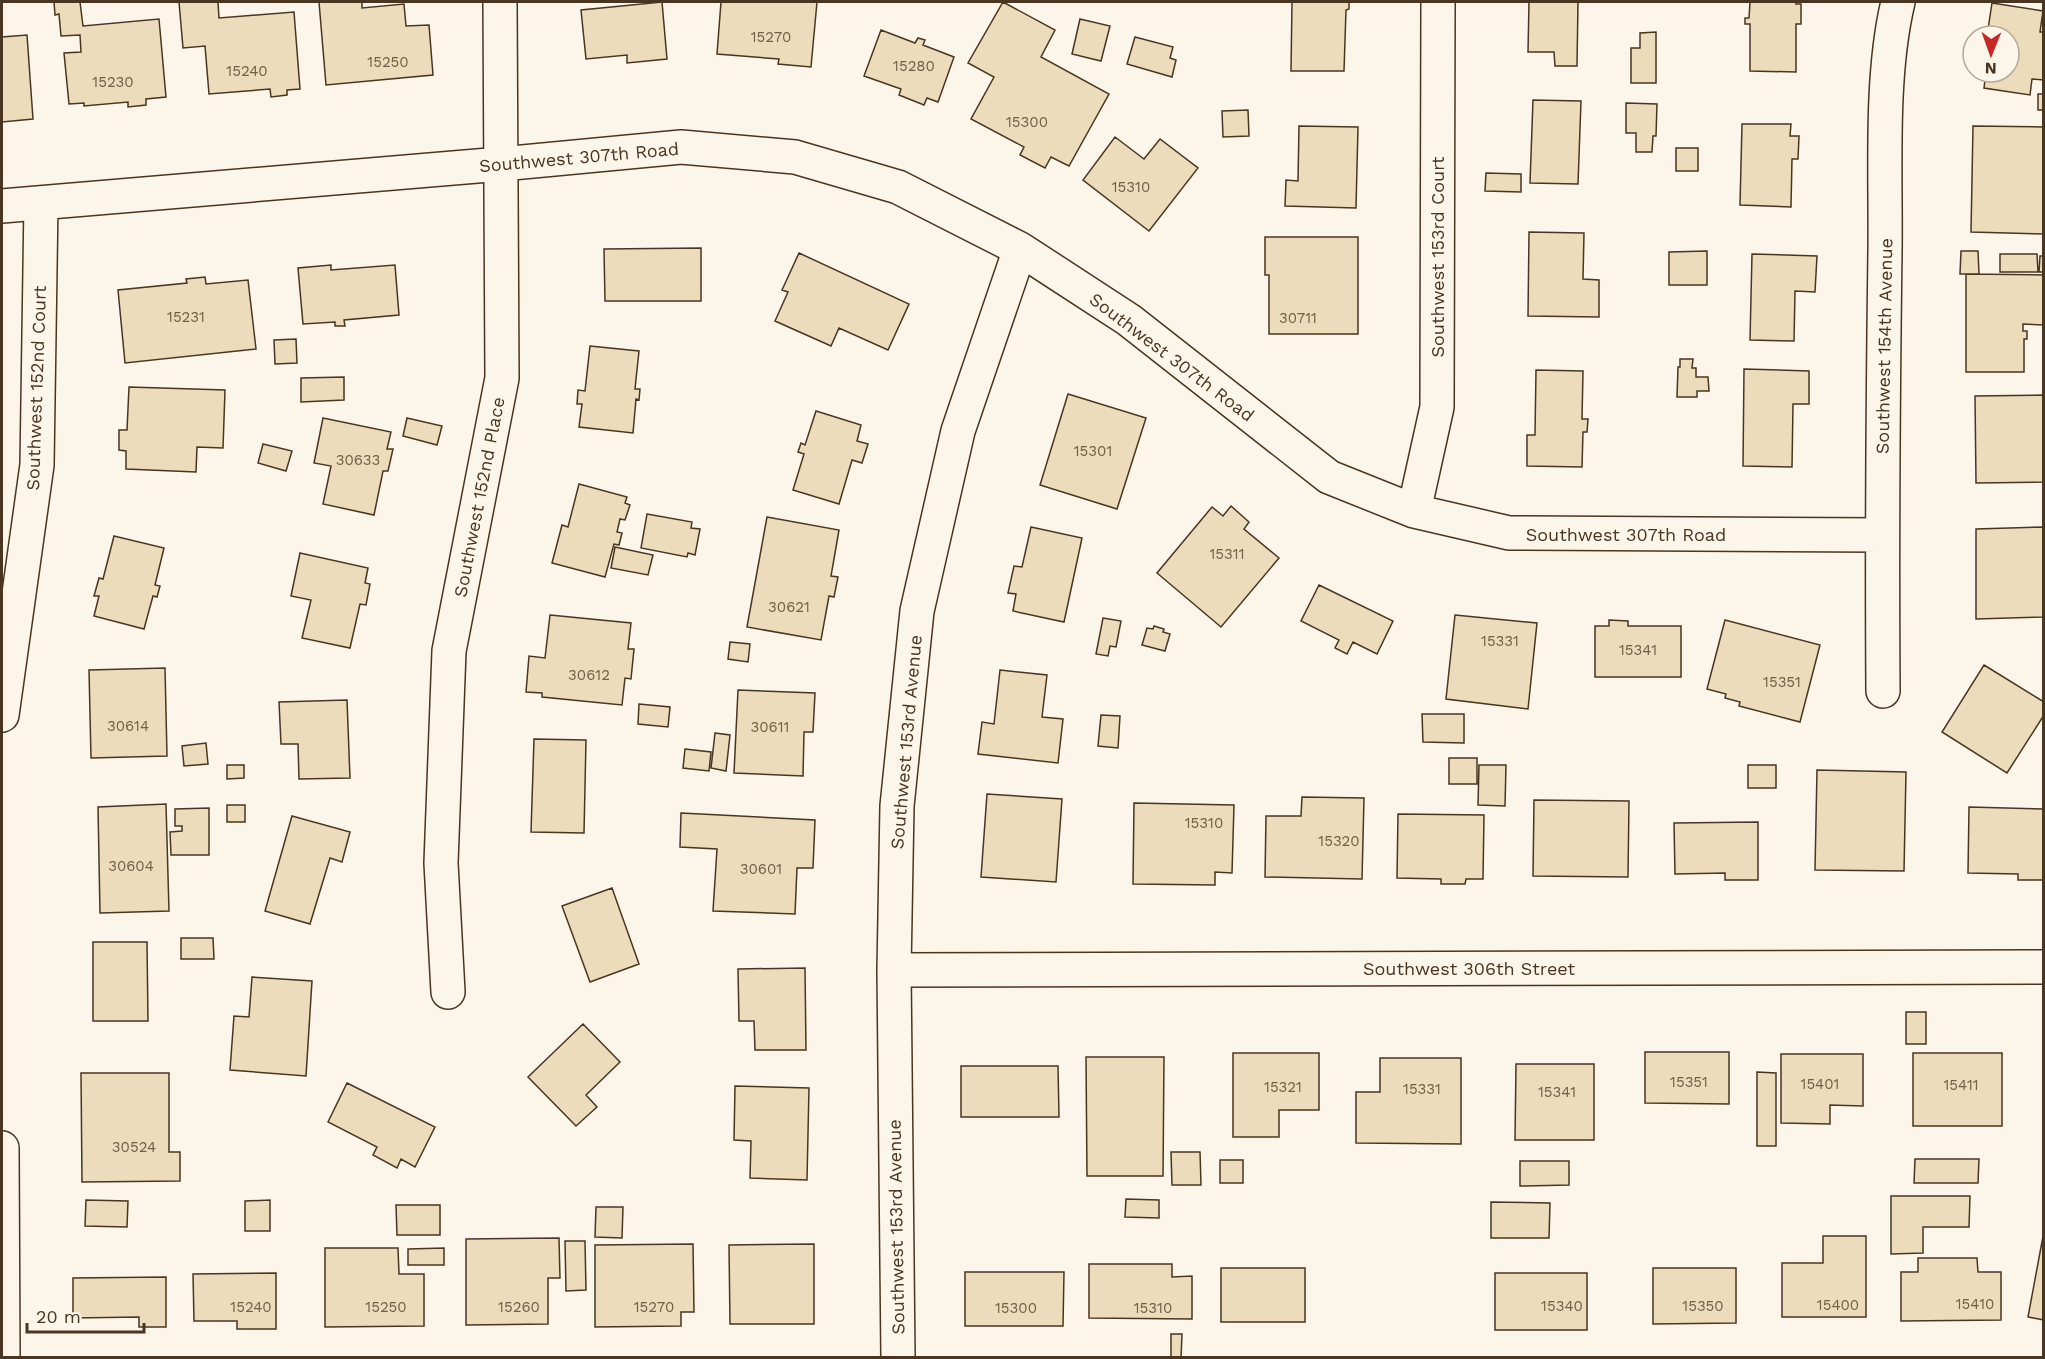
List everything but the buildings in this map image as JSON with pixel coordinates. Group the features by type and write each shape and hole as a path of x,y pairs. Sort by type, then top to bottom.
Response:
{"street":[{"name":"Southwest 152nd Place","path":"448,992 441,863 449,651 502,378 500,2"},
{"name":"Southwest 153rd Court","path":"1414,511 1437,407 1438,2"},
{"name":"Southwest 154th Avenue","path":"1883,691 1882,534 1886,114 1891,32 1898,2"},
{"name":"Southwest 307th Road","path":"2,206 681,147 795,157 898,187 1020,249 1129,320 1329,477 1414,511 1509,533 1882,534"},
{"name":"Southwest 152nd Court","path":"2,715 37,465 41,203"},
{"name":"Southwest 153rd Avenue","path":"898,1358 894,970 897,806 917,611 958,431 1020,249"},
{"name":"Southwest 306th Street","path":"894,970 2043,968"},
{"path":"2,1148 3,1358"}]}
